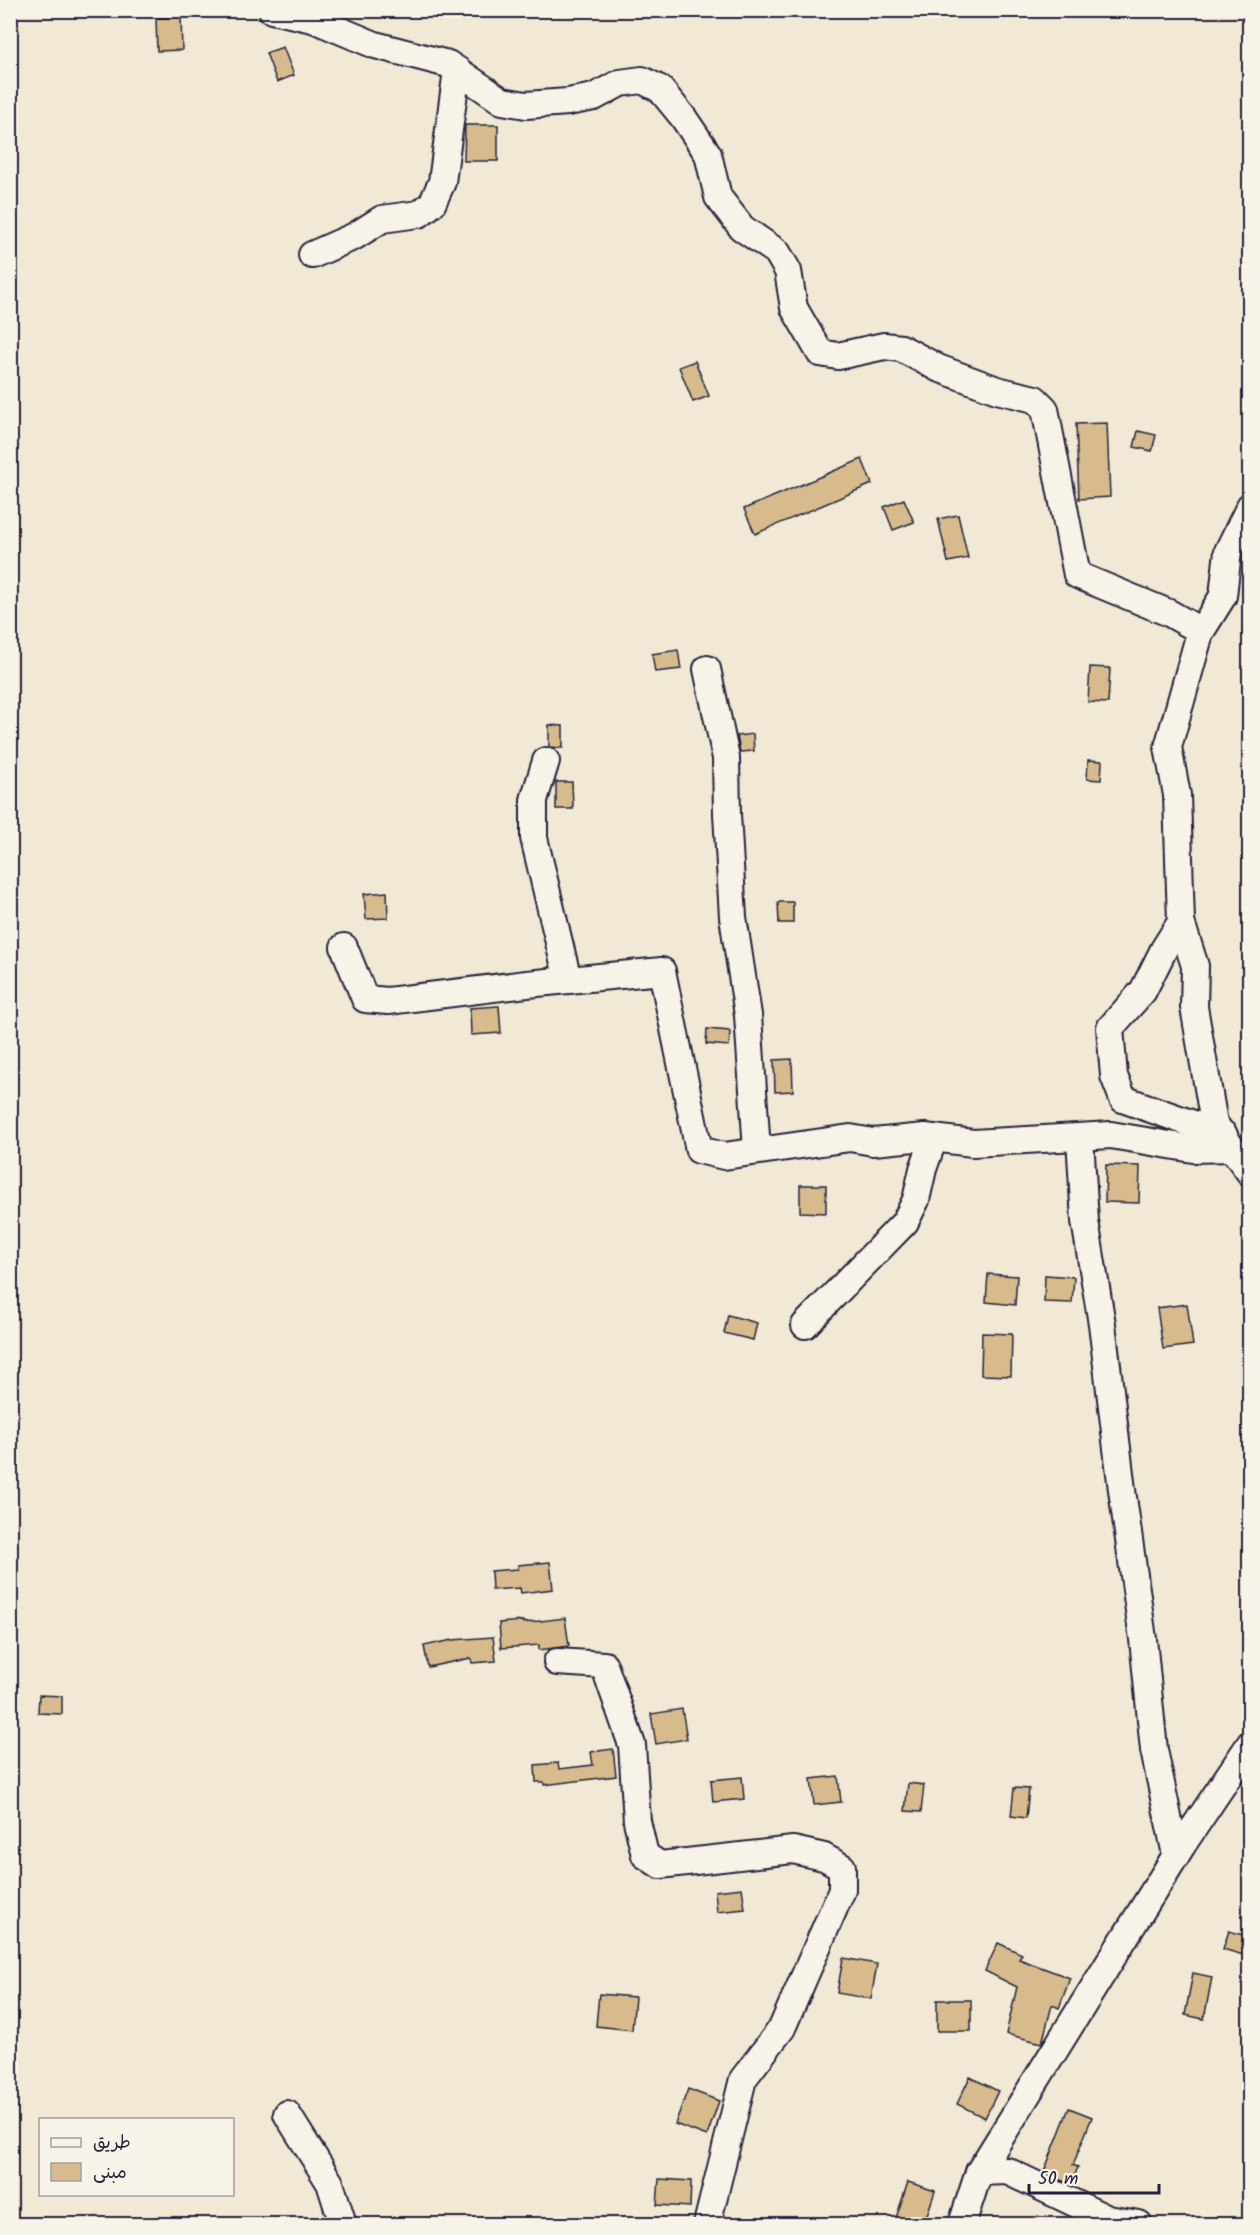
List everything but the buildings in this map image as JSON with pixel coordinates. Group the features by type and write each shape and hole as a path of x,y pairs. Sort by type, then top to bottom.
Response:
{"street":[{"path":"272,10 313,19 375,45 448,64 502,101 526,105 568,102 594,97 620,83 642,80 660,89 683,117 708,154 718,197 742,228 777,252 788,271 794,308 820,353 838,356 884,346 901,348 938,368 996,390 1035,399 1045,410 1077,575 1168,613 1201,631"},
{"path":"312,255 355,236 382,219 419,214 432,204 442,182 457,70"},
{"path":"1250,506 1228,551 1223,596 1201,631 1168,747 1177,795 1181,922 1195,966 1194,1007 1214,1123 1250,1173"},
{"path":"707,669 726,758 733,917 748,1015 757,1151"},
{"path":"546,761 534,800 534,838 568,980"},
{"path":"1181,922 1164,949 1143,991 1110,1028 1114,1076 1123,1099 1228,1142"},
{"path":"344,947 365,999 388,1001 662,971 699,1150 724,1156 850,1138 873,1142 925,1137 973,1143 1111,1135 1193,1149 1228,1142"},
{"path":"805,1325 904,1222 916,1200 923,1169 934,1138"},
{"path":"1080,1138 1085,1221 1102,1323 1143,1639 1154,1750 1176,1855"},
{"path":"557,1662 604,1665 632,1745 637,1821 645,1855 660,1865 793,1850 824,1857 842,1867 842,1890 782,2028 743,2079 707,2224"},
{"path":"962,2224 979,2172 1176,1855 1250,1744"},
{"path":"287,2114 330,2183 343,2224"},
{"path":"979,2172 1007,2171 1108,2219 1139,2224"}]}
